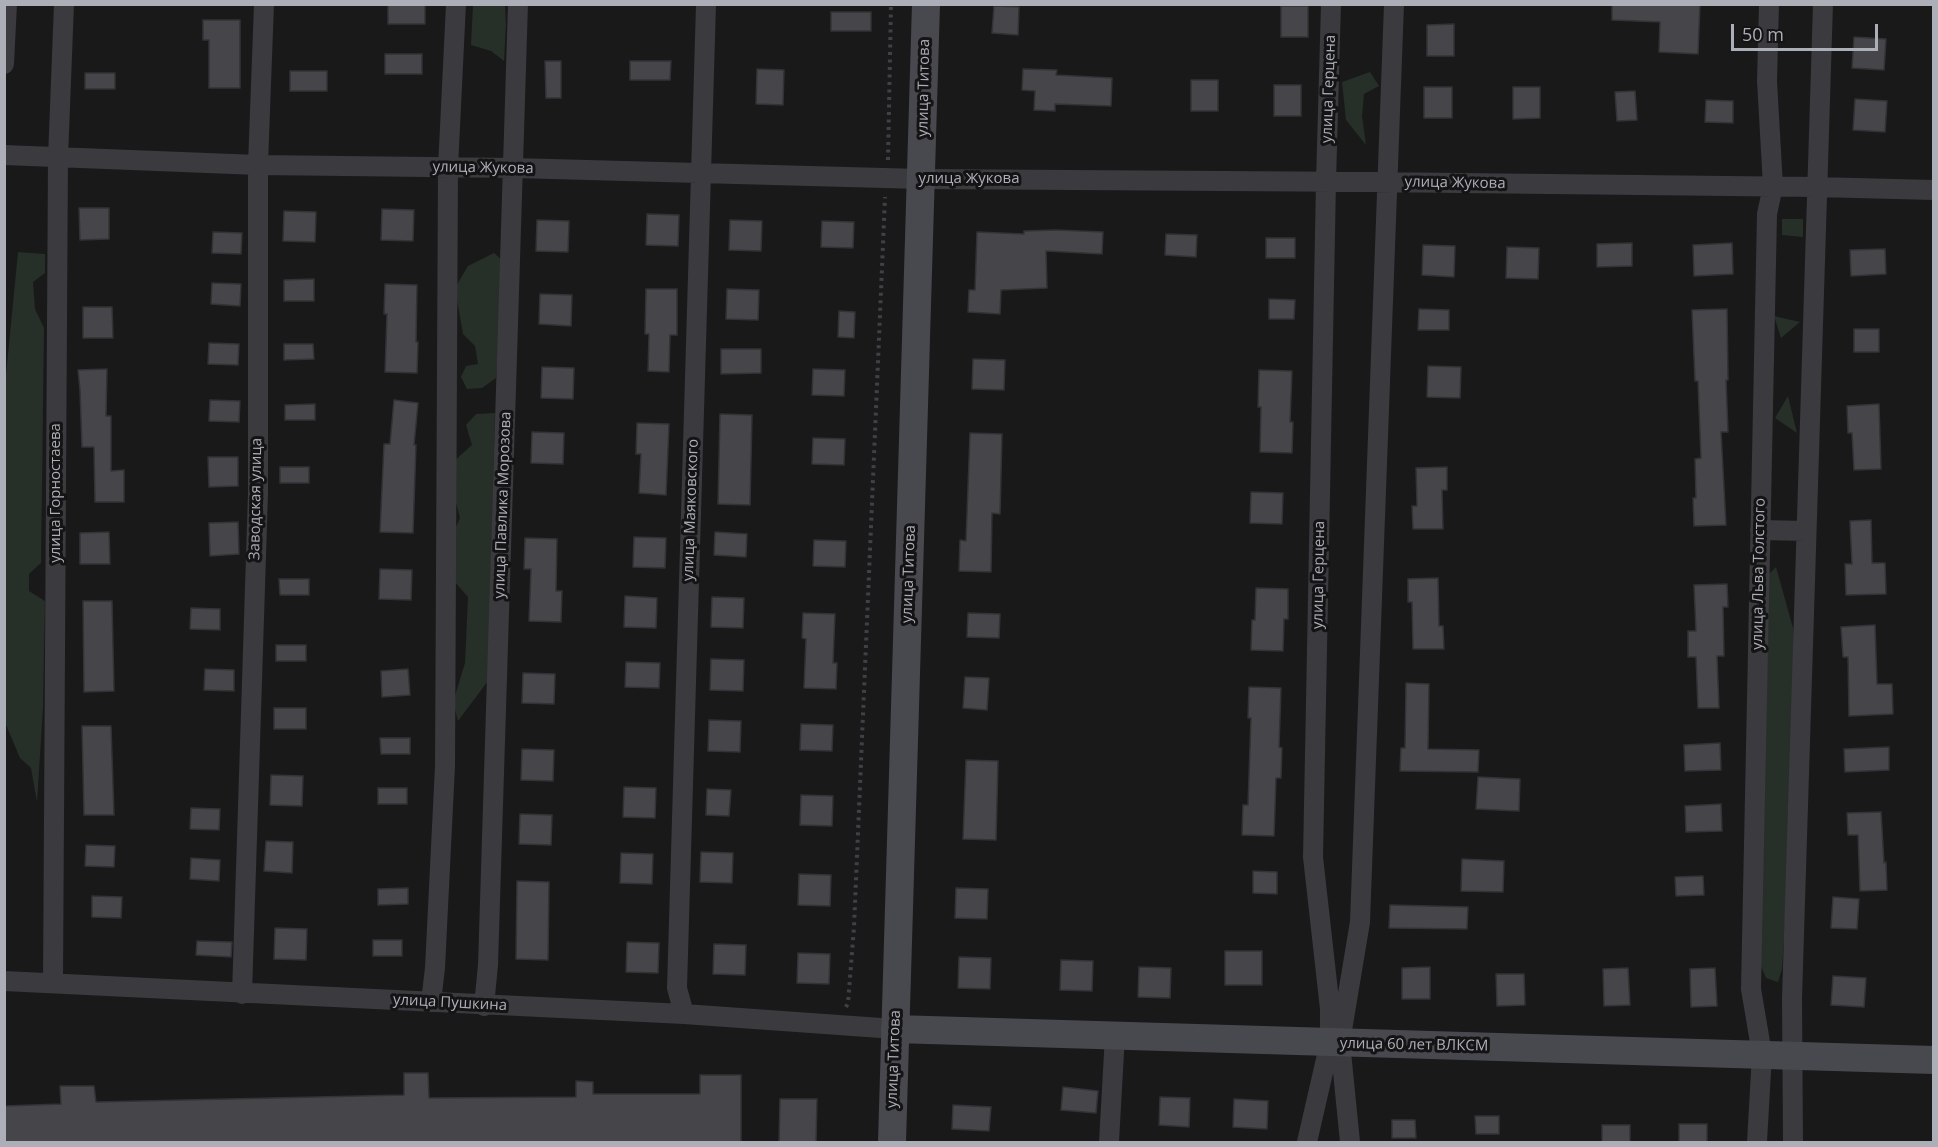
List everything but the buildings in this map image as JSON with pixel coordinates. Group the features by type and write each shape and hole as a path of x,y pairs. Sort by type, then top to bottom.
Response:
{"main road":[{"name":"улица Титова","path":"892,1143 926,4"},
{"name":"улица 60 лет ВЛКСМ","path":"895,1029 1934,1060"}],"street":[{"path":"4,64 7,4"},
{"name":"улица Горностаева","path":"53,982 58,158 64,4"},
{"name":"Заводская улица","path":"242,994 258,494 258,165 264,4"},
{"path":"431,1002 435,968 445,766 448,168 456,4"},
{"name":"улица Павлика Морозова","path":"484,1006 488,965 518,4"},
{"name":"улица Маяковского","path":"684,1014 677,987 706,4"},
{"name":"улица Герцена","path":"1331,4 1313,857 1330,1009 1350,1143"},
{"name":"улица Герцена","path":"1307,1143 1335,1042 1360,922 1394,4"},
{"name":"улица Льва Толстого","path":"1757,1143 1762,1054 1751,988 1767,214 1773,186 1767,81 1769,4"},
{"path":"1793,1143 1792,998 1823,4"},
{"name":"улица Жукова","path":"4,155 258,165 514,168 921,179 1773,186 1934,190"},
{"path":"1760,530 1806,531"},
{"name":"улица Пушкина","path":"4,981 684,1014 895,1029"},
{"path":"1109,1143 1115,1035"}],"path":[{"path":"833,1025 848,1003 854,927 882,257 889,143 891,4"}],"shaded area":[{"path":"473,5 505,5 504,61 491,51 471,45"},
{"path":"1370,72 1379,86 1364,94 1362,116 1366,145 1346,120 1342,82"},
{"path":"1782,219 1803,219 1803,237 1782,235"},
{"path":"18,252 45,254 45,273 33,282 35,309 44,328 41,563 29,574 29,591 45,601 43,708 37,802 31,768 20,758 6,725 5,385"},
{"path":"494,253 504,262 496,378 482,388 467,389 461,377 466,366 478,364 475,346 463,334 455,288 468,266"},
{"path":"1774,316 1800,322 1781,338"},
{"path":"1788,396 1797,433 1775,418"},
{"path":"495,413 488,681 458,721 453,702 465,663 468,597 454,581 451,538 460,518 453,491 454,461 472,445 466,425 476,414"},
{"path":"1776,567 1793,628 1796,668 1788,878 1782,969 1778,982 1766,978 1757,957 1764,579"}]}
